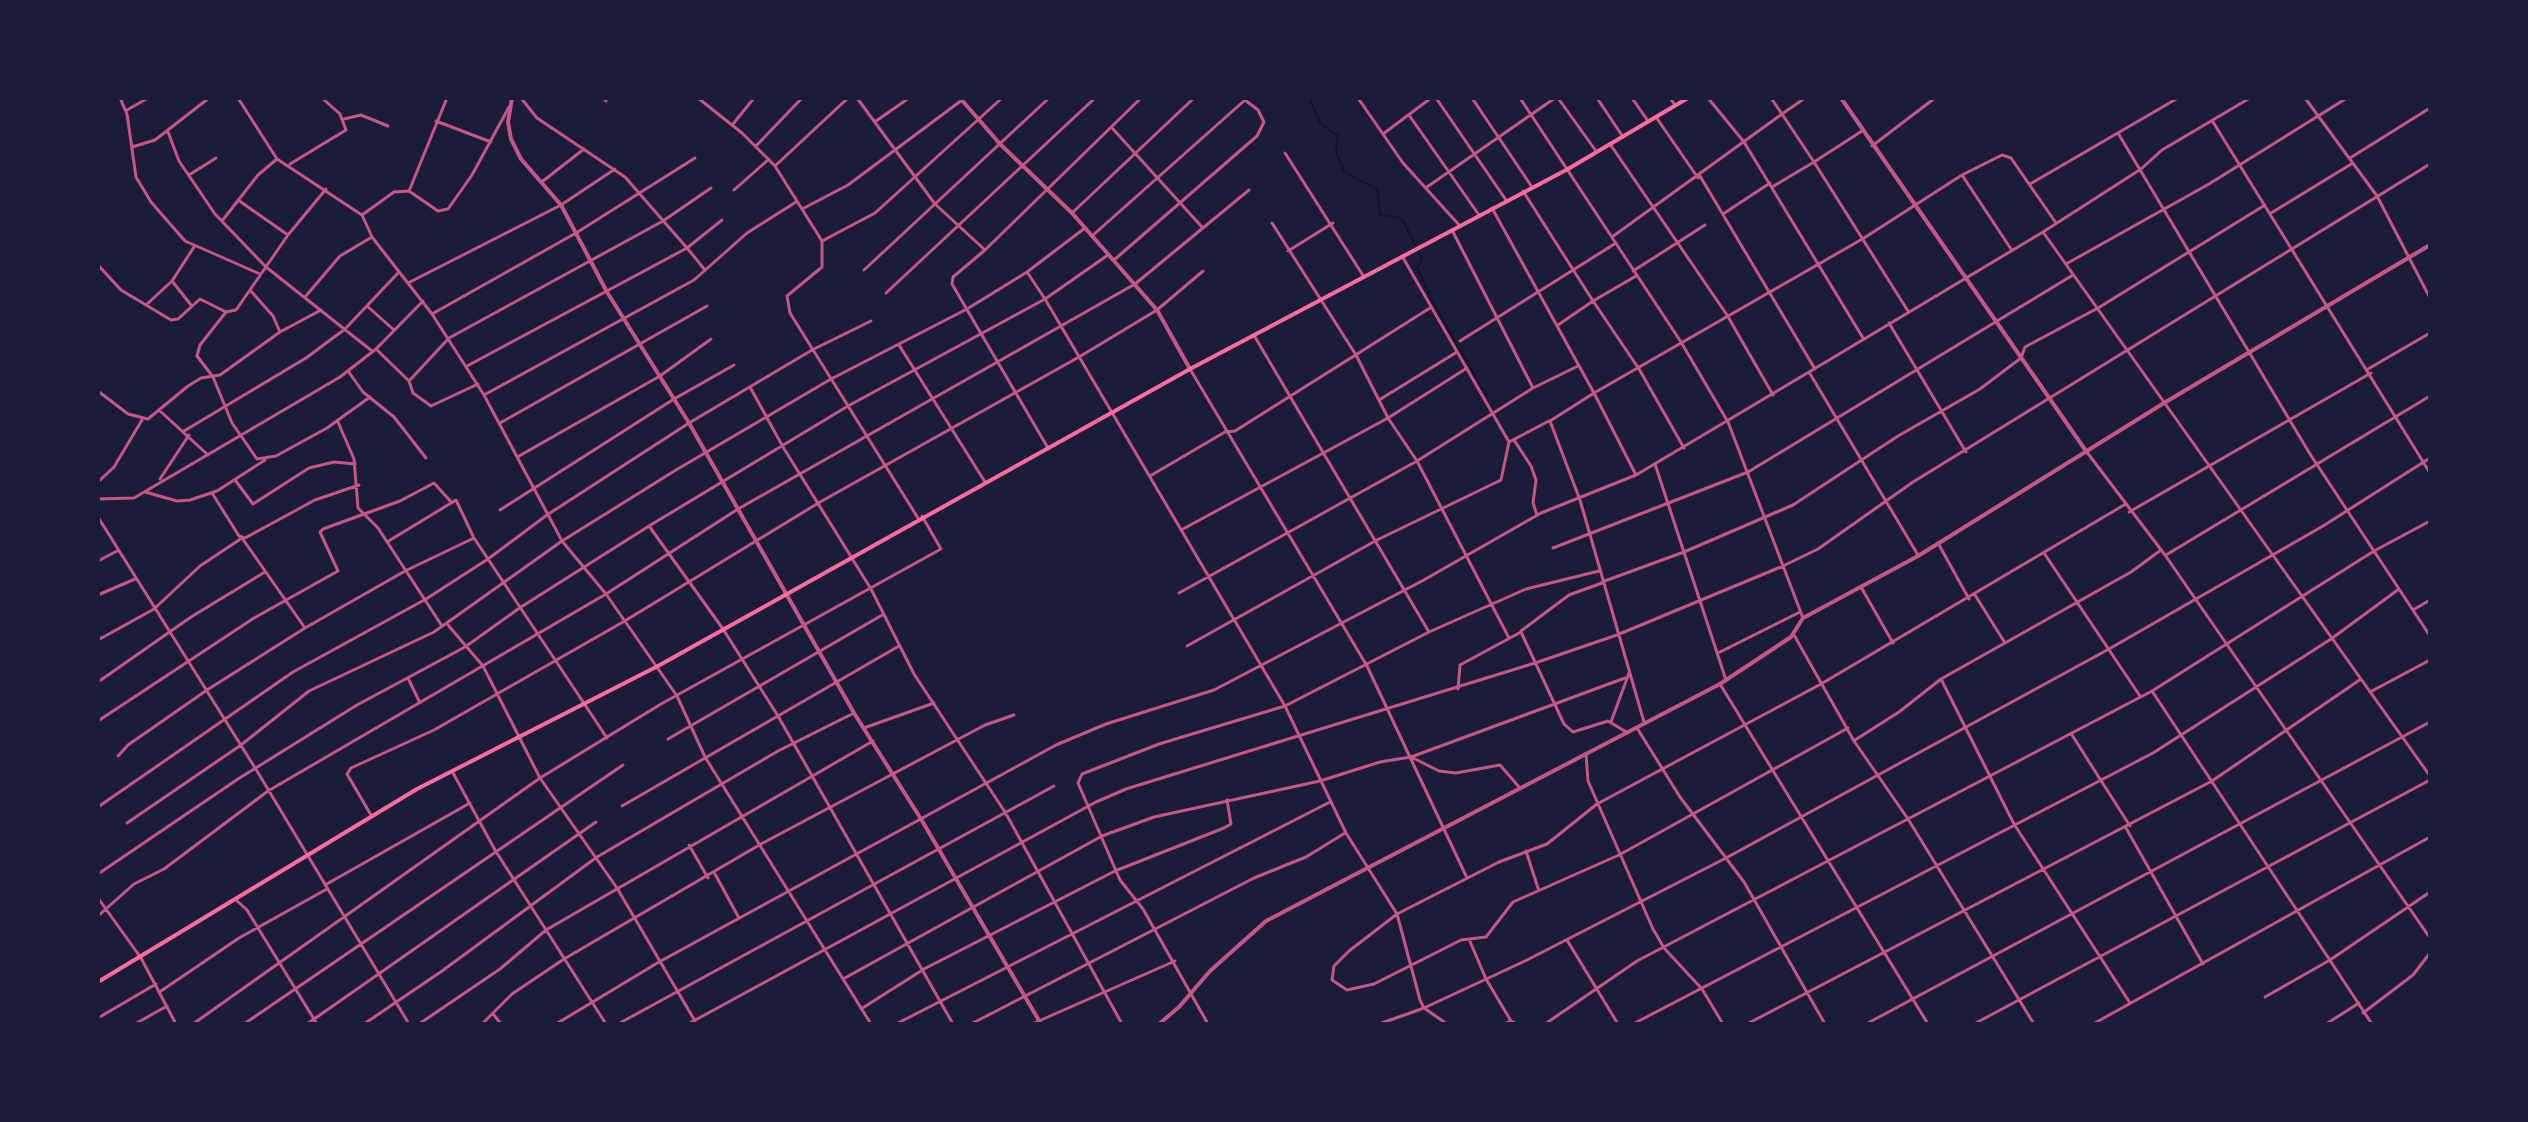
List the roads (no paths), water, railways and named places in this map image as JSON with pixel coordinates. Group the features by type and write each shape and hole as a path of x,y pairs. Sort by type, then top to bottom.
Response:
{"main road":[{"path":"98,982 371,815 658,666 851,555 1111,412 1568,169 1688,98"}],"street":[{"path":"120,98 126,111 136,177 142,190 185,241 260,274"},
{"path":"126,111 148,98"},
{"path":"132,147 168,132 178,119 209,98"},
{"path":"238,98 277,159 290,164 362,215 372,237 449,338 519,456 562,541 606,594 623,622 658,666 677,696 705,757 724,783 871,1024"},
{"path":"290,164 346,130 344,119 322,98"},
{"path":"409,191 447,98"},
{"path":"521,98 537,118 615,169 705,270"},
{"path":"193,1024 540,778 677,696 941,549 790,313 787,296 822,267 822,241 804,208 796,201 769,159 733,124 698,98"},
{"path":"733,124 754,98"},
{"path":"756,146 802,98"},
{"path":"775,166 848,98"},
{"path":"857,98 935,204 985,250"},
{"path":"876,121 909,98"},
{"path":"822,241 875,213 1002,98"},
{"path":"864,270 1049,98"},
{"path":"886,293 1024,168 1095,98"},
{"path":"1048,448 952,281 1113,129 1141,98"},
{"path":"1072,213 1194,98"},
{"path":"1358,98 1382,134 1460,226"},
{"path":"1415,98 1421,106"},
{"path":"1382,134 1433,98 1476,153 1506,200"},
{"path":"1472,98 1532,187"},
{"path":"1159,1024 1210,971 1266,921 1720,684 1794,635 1802,615 1728,422 1681,342 1520,98"},
{"path":"1427,187 1556,98 1596,151"},
{"path":"1597,98 1623,137"},
{"path":"1632,98 1648,121"},
{"path":"1670,98 1675,105"},
{"path":"1708,98 1744,142 1863,338"},
{"path":"1771,98 1909,311"},
{"path":"1612,237 1655,209 1805,98"},
{"path":"1841,98 2047,398 2129,512 2165,555 2430,938"},
{"path":"1920,98 1925,106"},
{"path":"1872,146 1935,98"},
{"path":"2030,184 2178,98"},
{"path":"556,1024 659,962 1056,745 1106,724 1214,690 1406,589 1537,515 1636,475 2043,232 2141,169 2162,150 2250,98"},
{"path":"2305,98 2377,196 2430,298"},
{"path":"2066,264 2166,208 2347,98"},
{"path":"804,208 848,185 961,99 1000,144 1072,213 1157,310 1225,432 1261,485 1311,576 1367,666 1467,878"},
{"path":"1092,236 1245,100 1258,110 1264,122 1257,136 1114,260"},
{"path":"362,215 394,192 409,191 444,212 472,175 512,101"},
{"path":"512,101 511,139 521,159 561,205 607,292 689,423 788,592 854,713 921,819 1040,1022"},
{"path":"2270,213 2430,108"},
{"path":"344,119 361,115 388,126"},
{"path":"1409,115 1479,215"},
{"path":"1656,117 1723,214 1815,369"},
{"path":"436,121 491,142"},
{"path":"2213,122 2370,371 2430,473"},
{"path":"1113,129 1202,227"},
{"path":"1723,214 1862,131"},
{"path":"168,132 188,175 222,221 266,267 374,350 409,381 413,393 431,406 478,384"},
{"path":"2118,133 2166,208 2289,420 2430,636"},
{"path":"1610,144 1727,315 1773,395"},
{"path":"541,182 584,149"},
{"path":"1285,153 1333,223 1364,277"},
{"path":"1187,646 1377,540 1501,480 1511,441 1864,238 1962,175 2007,155 2056,223"},
{"path":"188,175 216,158"},
{"path":"432,314 576,233 695,158"},
{"path":"222,221 258,175 277,159"},
{"path":"734,190 769,159"},
{"path":"688,1024 1088,807 1147,782 1458,689 1617,635 1818,549 1886,500 2047,398 2430,164"},
{"path":"408,283 561,205 615,169"},
{"path":"1962,175 2012,250"},
{"path":"409,381 449,338 663,221 711,188"},
{"path":"265,460 254,457 241,437 213,377 201,364 196,350 226,312 236,310 288,235 326,189"},
{"path":"98,916 134,884 164,869 268,791 606,594 738,509 1135,284 1249,190"},
{"path":"1523,191 1639,369 1684,448"},
{"path":"238,200 288,235"},
{"path":"484,395 705,270 747,233 796,201"},
{"path":"1458,689 1460,665 1521,632 1569,595 1765,519 1980,389 2021,358 2025,347 2098,308 2265,205"},
{"path":"1492,208 1558,325 1636,475"},
{"path":"466,366 687,248 722,220"},
{"path":"1272,223 1356,355 1388,418 1417,461 1494,603 1509,638"},
{"path":"1288,251 1333,223"},
{"path":"1633,271 1705,225"},
{"path":"127,823 241,745 309,691 445,626 562,541 705,452 831,379 967,309 1027,272 1085,228"},
{"path":"1452,230 1533,388"},
{"path":"1974,1024 2020,1002 2430,778 2043,232"},
{"path":"305,297 340,256 372,237"},
{"path":"1460,341 1616,243"},
{"path":"1717,653 1802,615 1918,556 2164,403 2430,245"},
{"path":"145,305 172,281 194,247"},
{"path":"98,874 238,779 257,771 357,705 465,647 521,607 649,526 848,406 1045,299 1109,255"},
{"path":"1402,256 1511,441 1531,466 1536,480 1533,503 1537,515"},
{"path":"98,265 121,290 174,321 203,298 226,312"},
{"path":"371,815 348,771 434,730 496,691 623,622 820,502 1079,357 1157,310 1203,271"},
{"path":"1027,272 1210,574 1285,706 1346,833 1397,914 1424,1008 1447,1024"},
{"path":"184,431 306,358 345,329 398,273"},
{"path":"1553,548 1748,472 1916,367 2073,275"},
{"path":"1558,325 1636,276"},
{"path":"172,281 191,305"},
{"path":"249,290 273,316 280,332"},
{"path":"98,499 126,501 241,437 348,371 423,301"},
{"path":"367,306 394,330"},
{"path":"500,423 707,306"},
{"path":"1150,476 1225,432 1235,431 1430,308"},
{"path":"98,482 114,467 142,420 201,378 213,377 280,332 321,310"},
{"path":"98,807 293,672 426,599 488,559 547,515 689,423 812,350 871,321"},
{"path":"1889,323 1966,452"},
{"path":"2129,512 2289,420 2430,333"},
{"path":"1255,337 1429,632"},
{"path":"519,456 660,376 711,339"},
{"path":"899,345 985,482"},
{"path":"1379,400 1457,352"},
{"path":"500,510 674,399 734,365"},
{"path":"1179,593 1417,461 1533,388 1578,366"},
{"path":"1183,529 1388,418 1467,368"},
{"path":"348,371 370,397 394,417 426,458"},
{"path":"1809,372 1918,556"},
{"path":"750,387 783,447 803,474 871,589 899,646 1005,812 1122,1024"},
{"path":"98,391 128,414 142,420"},
{"path":"2165,555 2430,396"},
{"path":"143,492 177,501 212,493 265,460 338,422 370,397"},
{"path":"159,410 208,455"},
{"path":"1550,421 1580,500 1644,723"},
{"path":"338,422 355,464 359,485 358,508 387,542 445,626 483,666 540,778 617,888 695,1021"},
{"path":"158,482 189,435"},
{"path":"1379,1024 1424,1008 1486,979 1726,858 2109,649 2194,597 2272,555 2430,458"},
{"path":"235,480 252,504 309,468 334,462 355,464"},
{"path":"1655,464 1726,680"},
{"path":"98,721 187,660 338,571 320,532 434,483 452,503"},
{"path":"98,640 154,609 200,566 242,538 315,500 359,485"},
{"path":"212,493 305,628"},
{"path":"387,542 456,500 474,538 607,738"},
{"path":"1848,728 1619,855 1538,888 1506,907 1486,937 1468,938 1374,984 1347,990 1332,980 1334,966 1397,914 1467,878 1547,844 1597,804 1821,684 2124,505"},
{"path":"98,517 257,771 409,1024"},
{"path":"1545,1024 1594,987 1664,948 2152,691 2374,551 2430,521"},
{"path":"649,526 723,629 794,742 953,1024"},
{"path":"118,756 128,745 207,690 305,628 405,571 474,538"},
{"path":"1938,543 1969,599"},
{"path":"1854,741 1941,679 2080,602 2161,550"},
{"path":"98,561 117,551"},
{"path":"2044,553 2080,602 2140,697"},
{"path":"98,682 267,571"},
{"path":"1208,1024 1175,961 1115,871 1078,783 1082,774 1159,744 1285,706 1429,632 1526,589 1599,571"},
{"path":"98,595 135,579"},
{"path":"1860,587 1893,643"},
{"path":"1633,1024 2181,735 2331,639 2399,589"},
{"path":"1975,595 2005,644"},
{"path":"2413,610 2430,600"},
{"path":"668,739 884,614"},
{"path":"1521,632 1552,705 1564,724 1573,732 1611,722 1628,733"},
{"path":"1794,635 1854,741 1908,819 2034,1024"},
{"path":"622,806 899,646"},
{"path":"2370,692 2430,660"},
{"path":"1611,722 1629,673"},
{"path":"408,678 420,703"},
{"path":"843,979 1102,836 1154,817 1320,781 1380,762 1411,757 1625,678"},
{"path":"1941,679 2014,824 2130,1003"},
{"path":"1747,1024 2212,781 2361,679"},
{"path":"1720,684 1770,771 1928,1024"},
{"path":"2152,691 2372,1024"},
{"path":"864,728 934,703"},
{"path":"364,1024 597,857 794,742 854,713"},
{"path":"482,1024 512,994 564,959 715,874 761,844 895,776 985,725 1014,715"},
{"path":"1866,1024 2430,722"},
{"path":"1637,728 1661,769 1755,901 1825,1024"},
{"path":"2072,735 2128,827 2203,964"},
{"path":"419,1024 500,969 546,930 873,741"},
{"path":"1586,754 1588,781 1597,804 1664,948 1702,989 1723,1024"},
{"path":"1411,757 1439,771 1456,773 1500,765 1520,788"},
{"path":"244,1024 623,765"},
{"path":"452,771 495,850 606,1024"},
{"path":"618,1024 1054,786"},
{"path":"861,1009 924,969 1115,871 1231,824 1227,800"},
{"path":"896,1024 1006,966 1138,903 1330,802"},
{"path":"161,991 239,938 260,930 326,887 470,803"},
{"path":"307,1024 316,1022 596,822"},
{"path":"971,1024 1156,932 1254,878 1306,857 1346,833"},
{"path":"2093,1024 2430,837"},
{"path":"689,845 708,878"},
{"path":"1526,851 1538,888"},
{"path":"715,874 739,918"},
{"path":"2265,997 2330,960 2430,892"},
{"path":"98,898 141,958 176,1024"},
{"path":"235,899 260,930 316,1022"},
{"path":"1468,938 1486,979 1511,1021 1517,1024"},
{"path":"1567,940 1618,1024"},
{"path":"2363,1013 2413,975 2430,953"},
{"path":"1032,1024 1175,961"},
{"path":"98,1018 156,984"},
{"path":"2326,1024 2359,1003"},
{"path":"135,1024 167,1006"},
{"path":"494,1015 501,1024"},
{"path":"1504,1024 1511,1021"}],"waterway":[{"path":"1309,98 1320,123 1338,136 1336,152 1344,172 1377,189 1380,215 1398,217 1404,222 1415,245"},
{"path":"1418,251 1422,259 1417,267 1433,303 1486,395"}]}
